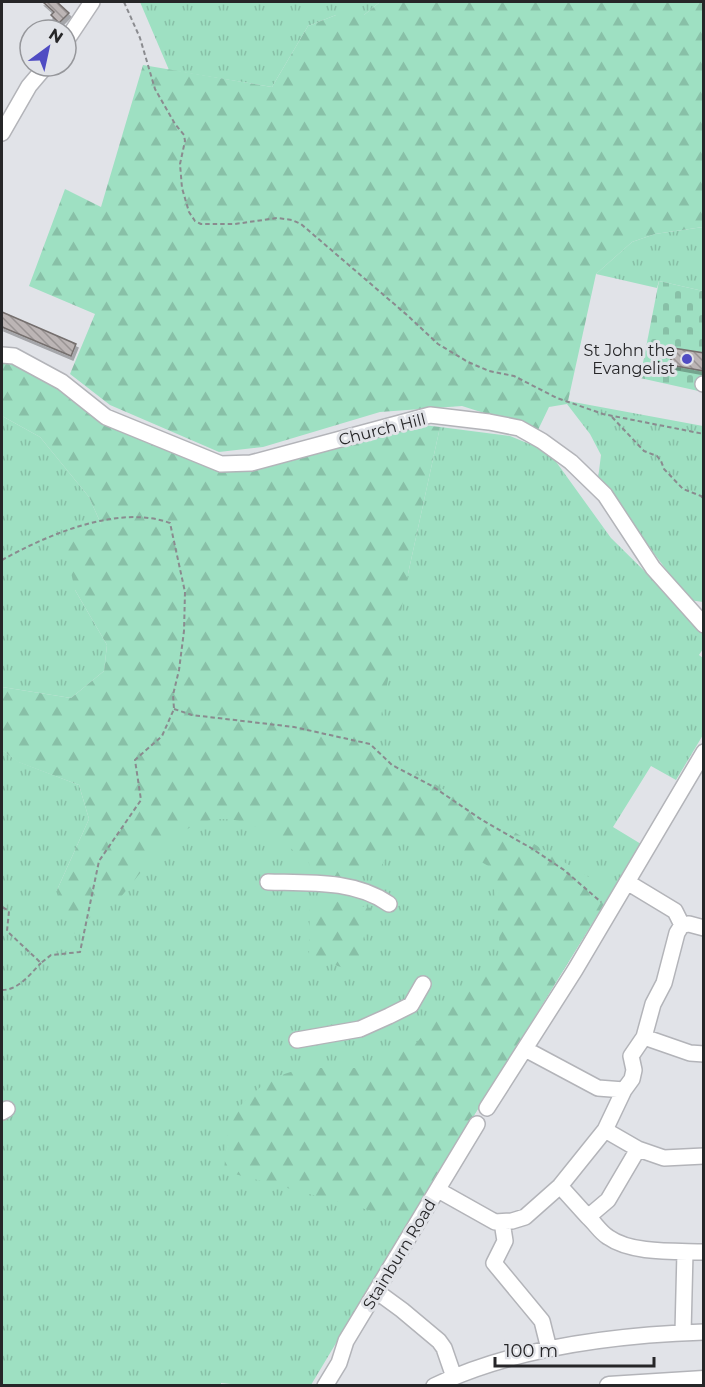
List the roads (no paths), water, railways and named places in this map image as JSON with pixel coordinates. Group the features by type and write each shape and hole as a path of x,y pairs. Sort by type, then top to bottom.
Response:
{"main road":[{"path":"609,1386 704,1380"}],"street":[{"path":"78,22 92,2"},
{"path":"2,133 35,78"},
{"name":"Church Hill","path":"2,355 14,356 62,382 106,417 221,464 251,463 430,415 519,428 571,462 605,495 653,568 704,625"},
{"path":"487,1108 575,970 704,752"},
{"path":"268,882 350,887 377,895 389,904"},
{"path":"627,882 675,911 682,925"},
{"path":"438,1190 485,1218 502,1222 525,1217 560,1186 595,1145 632,1079 634,1070 631,1056 644,1037 653,1004 664,983 677,933 682,925 689,924 704,928"},
{"path":"297,1040 360,1029 411,1005 423,984"},
{"path":"644,1037 690,1053 704,1054"},
{"path":"525,1049 598,1088 624,1090"},
{"name":"Stainburn Road","path":"325,1386 339,1363 346,1341 477,1124"},
{"path":"605,1130 638,1149 664,1158 704,1156"},
{"path":"588,1217 608,1200 638,1149"},
{"path":"560,1186 605,1235 624,1246 704,1252"},
{"path":"502,1222 505,1241 494,1263 542,1321 549,1348"},
{"path":"683,1333 685,1252"},
{"path":"376,1291 439,1341 444,1348 454,1377"},
{"path":"434,1386 497,1360 549,1348 661,1334 704,1332"}],"place":[{"name":"St John the Evangelist","path":"687,359"}]}
